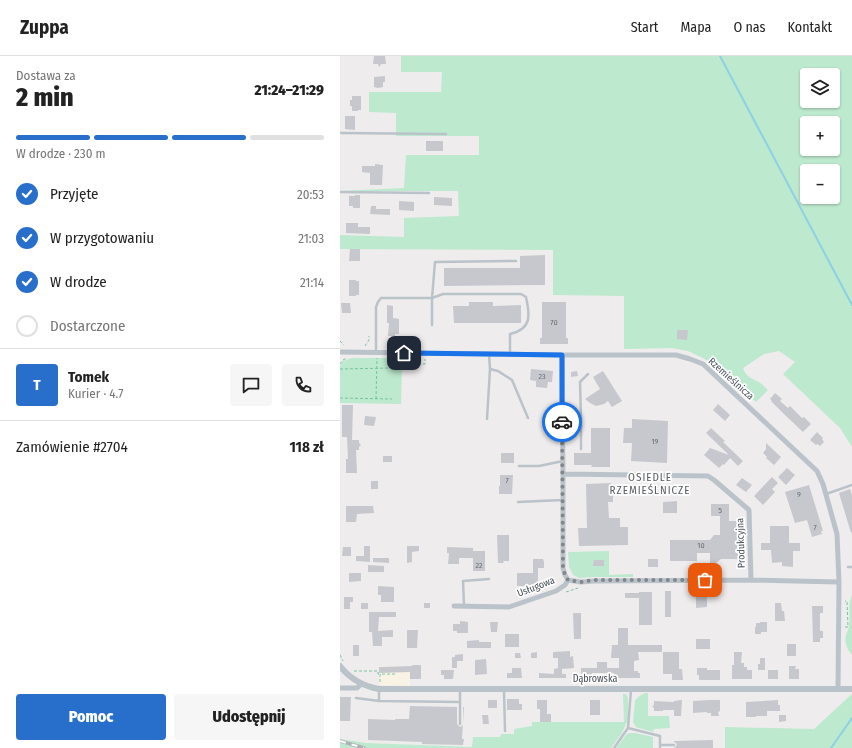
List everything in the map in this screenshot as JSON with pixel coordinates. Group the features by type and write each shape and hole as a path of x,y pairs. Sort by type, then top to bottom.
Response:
{"street":[{"name":"Rzemieślnicza","path":"340,352 376,355 676,355 703,364 817,471 823,484 837,534 839,582 838,689"},
{"path":"562,355 563,568 568,580"},
{"name":"Produkcyjna","path":"563,474 708,476 749,510 751,580"},
{"name":"Usługowa","path":"454,606 509,607 556,591 568,580 581,582 594,580 751,580 839,582"},
{"path":"341,666 353,679 361,684"},
{"name":"Dąbrowska","path":"340,688 357,688 361,684 370,687 460,689 852,689"}],"lane":[{"path":"340,133 446,134"},
{"path":"340,192 429,193"},
{"path":"432,326 432,298 435,262 516,261"},
{"path":"376,355 376,307 381,298 432,298 443,294 521,294 526,297 528,310 527,324 517,333 510,334 510,354"},
{"path":"487,419 490,369 489,354"},
{"path":"490,369 498,371 512,380 528,418"},
{"path":"581,448 580,382 588,374"},
{"path":"562,422 581,419"},
{"path":"519,466 538,466 563,461"},
{"path":"826,494 852,485"},
{"path":"518,502 563,500"},
{"path":"464,606 463,581 489,579"},
{"path":"379,701 380,687"},
{"path":"460,689 460,724"},
{"path":"504,689 506,731"},
{"path":"614,748 628,728 631,689"},
{"path":"356,698 379,701 460,702"},
{"path":"628,728 660,736 660,746 674,745"}],"path":[{"path":"364,347 370,336"},
{"path":"340,342 345,347"},
{"path":"376,355 376,399"},
{"path":"340,368 392,368"},
{"path":"340,398 392,399"},
{"path":"842,627 848,627 847,601 843,600"},
{"path":"340,655 341,666"},
{"path":"354,674 352,672 353,671 378,671 378,674 396,673"},
{"path":"380,674 380,687"}],"shaded area":[{"path":"379,666 410,666 410,686 379,685"}],"green space":[{"path":"401,56 852,56 852,447 840,428 783,374 795,362 779,351 764,354 743,368 748,376 768,390 756,402 719,368 688,351 672,348 624,349 624,296 553,295 553,250 340,249 340,235 404,237 404,218 459,216 458,191 340,191 404,188 406,155 479,155 479,136 396,136 396,113 369,112 369,92 441,92 442,72 401,72"},
{"path":"352,358 395,358 396,365 402,365 401,404 340,403 340,366 343,361"},
{"path":"609,551 609,575 633,574 633,577 579,578 573,575 569,567 568,552"},
{"path":"852,595 852,655 847,647 845,638 849,626 850,603"},
{"path":"648,693 648,716 669,716 670,728 654,729 653,732 636,727 633,722 635,701 638,697"},
{"path":"623,694 626,694 628,698 628,719 622,733 611,748 340,748 340,739 366,743 472,747 473,737 500,737 501,734 514,734 514,729 532,726 532,722 624,722"},
{"path":"852,694 852,748 725,748 725,727 814,729"},
{"path":"629,733 653,737 653,748 616,748"}],"building":[{"path":"374,56 385,56 386,64 381,64 379,67 378,64 373,64"},
{"path":"385,76 383,87 374,87 374,77"},
{"path":"352,96 361,96 361,110 352,111 350,100 352,100"},
{"path":"345,116 355,116 355,130 345,129"},
{"path":"426,141 443,141 443,151 426,151"},
{"path":"375,164 383,165 382,185 370,185 370,173 362,172 362,166 375,166"},
{"path":"360,195 360,208 353,208 353,206 349,206 349,196"},
{"path":"434,197 452,198 452,206 434,205"},
{"path":"399,201 414,202 414,211 399,210"},
{"path":"371,206 376,206 376,209 390,209 390,215 370,214"},
{"path":"346,223 358,223 358,227 370,227 370,234 346,233"},
{"path":"350,249 360,249 360,261 349,261"},
{"path":"545,255 545,285 444,286 444,268 520,268 520,256"},
{"path":"349,280 359,281 359,295 349,296"},
{"path":"469,302 493,302 493,306 521,305 521,323 454,323 453,306 469,306"},
{"path":"542,302 566,302 566,338 568,338 568,344 540,344 540,338 542,338"},
{"path":"341,303 350,303 351,313 342,313"},
{"path":"387,305 393,306 393,318 399,319 399,334 395,334 395,336 388,336 389,323 387,323"},
{"path":"677,330 688,330 687,340 677,339"},
{"path":"531,369 553,371 552,382 548,382 547,388 536,387 536,381 530,380"},
{"path":"577,371 578,376 571,377 571,372"},
{"path":"603,371 622,401 612,407 608,401 604,404 596,406 585,399 600,389 593,377"},
{"path":"775,393 782,399 780,401 788,408 790,406 802,418 804,417 811,424 803,432 771,401 770,399"},
{"path":"718,404 730,415 725,421 713,410"},
{"path":"342,405 353,405 352,440 359,440 361,445 359,450 356,450 357,473 346,473 346,459 348,459 347,437 342,437"},
{"path":"365,416 376,417 374,426 364,425"},
{"path":"632,419 668,421 667,463 631,461 632,443 623,443 624,428 632,428"},
{"path":"591,428 610,428 610,467 574,465 574,453 591,453"},
{"path":"711,428 743,461 738,466 730,458 719,468 704,455 710,448 729,455 706,433"},
{"path":"817,432 823,438 822,439 824,442 820,446 817,444 816,445 810,440"},
{"path":"766,443 781,457 774,465 763,453 766,449"},
{"path":"501,453 514,453 514,463 501,463"},
{"path":"383,456 392,456 392,462 383,462"},
{"path":"787,468 795,475 786,485 778,477"},
{"path":"500,475 513,475 512,494 499,494"},
{"path":"772,477 778,483 772,489 775,492 763,505 754,496"},
{"path":"742,478 752,485 746,492 736,485"},
{"path":"371,481 378,481 378,489 371,489"},
{"path":"611,483 612,487 626,487 626,493 613,494 613,502 608,502 609,518 620,518 620,527 628,527 628,545 579,546 578,528 587,528 586,484"},
{"path":"809,485 823,531 821,531 822,534 812,537 807,520 795,523 785,492"},
{"path":"850,489 852,495 851,533 839,493"},
{"path":"677,501 677,513 663,513 663,502"},
{"path":"711,504 729,504 729,521 737,521 737,535 740,535 740,559 721,559 716,563 716,573 710,573 710,553 697,553 697,561 670,561 670,540 710,540 714,535 720,535 720,516 711,516"},
{"path":"346,506 373,506 374,513 357,514 356,522 346,522"},
{"path":"770,526 789,526 789,543 800,543 800,551 793,551 793,567 782,566 782,562 772,563 771,550 761,550 761,543 770,543"},
{"path":"497,535 509,535 509,561 503,561 504,563 498,563"},
{"path":"364,546 370,546 370,562 356,561 356,556 364,556"},
{"path":"407,546 419,546 419,551 412,552 412,562 407,563"},
{"path":"343,547 351,547 351,556 342,556"},
{"path":"447,547 473,548 473,551 485,551 485,571 473,571 473,558 459,558 459,564 448,564 449,553 447,553"},
{"path":"373,558 389,558 389,563 373,562"},
{"path":"533,559 543,559 544,562 544,568 538,568 538,586 517,586 517,573 533,573"},
{"path":"648,559 658,559 658,567 648,567"},
{"path":"594,560 604,560 604,566 593,566"},
{"path":"368,565 384,566 384,572 368,572"},
{"path":"349,573 361,573 361,581 349,582"},
{"path":"378,586 394,587 394,602 381,602 381,595 378,595"},
{"path":"665,591 671,591 671,617 665,617"},
{"path":"652,592 652,625 639,625 639,598 625,598 625,593"},
{"path":"701,593 702,596 707,597 707,607 696,608 696,597 698,597"},
{"path":"344,597 353,597 353,602 350,602 350,609 344,609"},
{"path":"361,603 368,603 368,609 361,609"},
{"path":"424,603 430,603 430,608 424,608"},
{"path":"775,603 781,603 785,621 775,621"},
{"path":"812,606 823,606 823,613 820,613 820,631 823,631 823,638 820,638 820,642 813,642"},
{"path":"369,612 396,612 396,617 379,617 378,631 393,630 393,637 382,637 382,646 373,646 372,632 369,632"},
{"path":"573,613 581,613 581,639 574,639"},
{"path":"460,621 468,622 468,633 457,633 457,631 453,631 453,624 460,624"},
{"path":"490,622 498,622 497,632 491,632"},
{"path":"767,622 767,632 755,634 756,623"},
{"path":"618,628 628,628 628,645 662,645 662,652 638,652 639,660 634,661 634,671 638,671 638,673 640,673 640,678 617,678 617,676 614,676 614,673 592,673 592,678 581,678 581,668 597,668 597,662 607,662 607,668 619,668 619,658 611,658 612,645 618,645"},
{"path":"407,630 418,630 417,648 407,648"},
{"path":"505,634 519,634 519,647 505,647"},
{"path":"696,639 710,639 710,649 696,649"},
{"path":"479,640 479,642 491,642 491,648 467,648 467,641"},
{"path":"787,644 796,644 796,656 787,656"},
{"path":"353,645 359,645 359,656 353,656"},
{"path":"570,651 570,657 573,656 574,668 562,669 562,674 566,674 566,678 539,678 539,673 554,674 554,669 558,668 558,658 553,658 553,652"},
{"path":"537,652 537,658 531,658 531,653"},
{"path":"663,652 679,652 679,669 682,669 683,680 672,680 672,674 663,674"},
{"path":"734,652 742,652 741,663 744,663 744,667 747,667 747,670 752,670 752,679 732,679"},
{"path":"515,653 520,653 521,658 515,658"},
{"path":"463,654 463,661 457,661 457,668 452,668 452,657"},
{"path":"760,658 765,658 765,670 758,670"},
{"path":"486,659 487,674 475,675 475,660"},
{"path":"421,665 421,679 410,679 410,672 379,673 379,667"},
{"path":"789,666 796,666 795,669 799,669 799,679 789,679"},
{"path":"512,668 521,668 522,678 507,678 507,673 512,673"},
{"path":"697,668 720,670 720,680 699,680"},
{"path":"441,670 454,670 453,679 444,679 444,675 441,675"},
{"path":"768,670 778,670 778,679 768,679"},
{"path":"340,697 351,697 350,721 340,721"},
{"path":"507,699 519,699 519,704 522,704 522,710 507,710"},
{"path":"488,700 497,700 497,708 488,708"},
{"path":"537,700 547,700 547,714 551,714 551,722 540,722 540,709 537,709"},
{"path":"590,700 600,700 600,715 590,715"},
{"path":"682,700 681,716 674,716 674,710 654,711 652,706 654,705 654,701 674,702"},
{"path":"720,700 720,711 718,712 719,716 711,716 711,713 707,712 693,713 693,701"},
{"path":"778,700 780,711 767,711 767,716 746,717 746,702"},
{"path":"410,706 457,707 457,724 460,727 463,724 463,745 368,740 368,719 409,719"},
{"path":"482,715 488,715 489,724 483,724"},
{"path":"779,715 786,715 786,721 779,722"},
{"path":"713,740 713,748 674,748 677,745 674,741"}],"waterway":[{"path":"720,56 852,305"},
{"path":"831,748 852,718"}],"railway":[{"path":"340,741 364,748"}],"way so far":[{"path":"562,422 563,568 568,580 581,582 594,580 705,580"}],"district":[{"name":"OSIEDLE RZEMIEŚLNICZE","path":"650,483"}],"route":[{"path":"404,353 562,355 562,422"}]}
